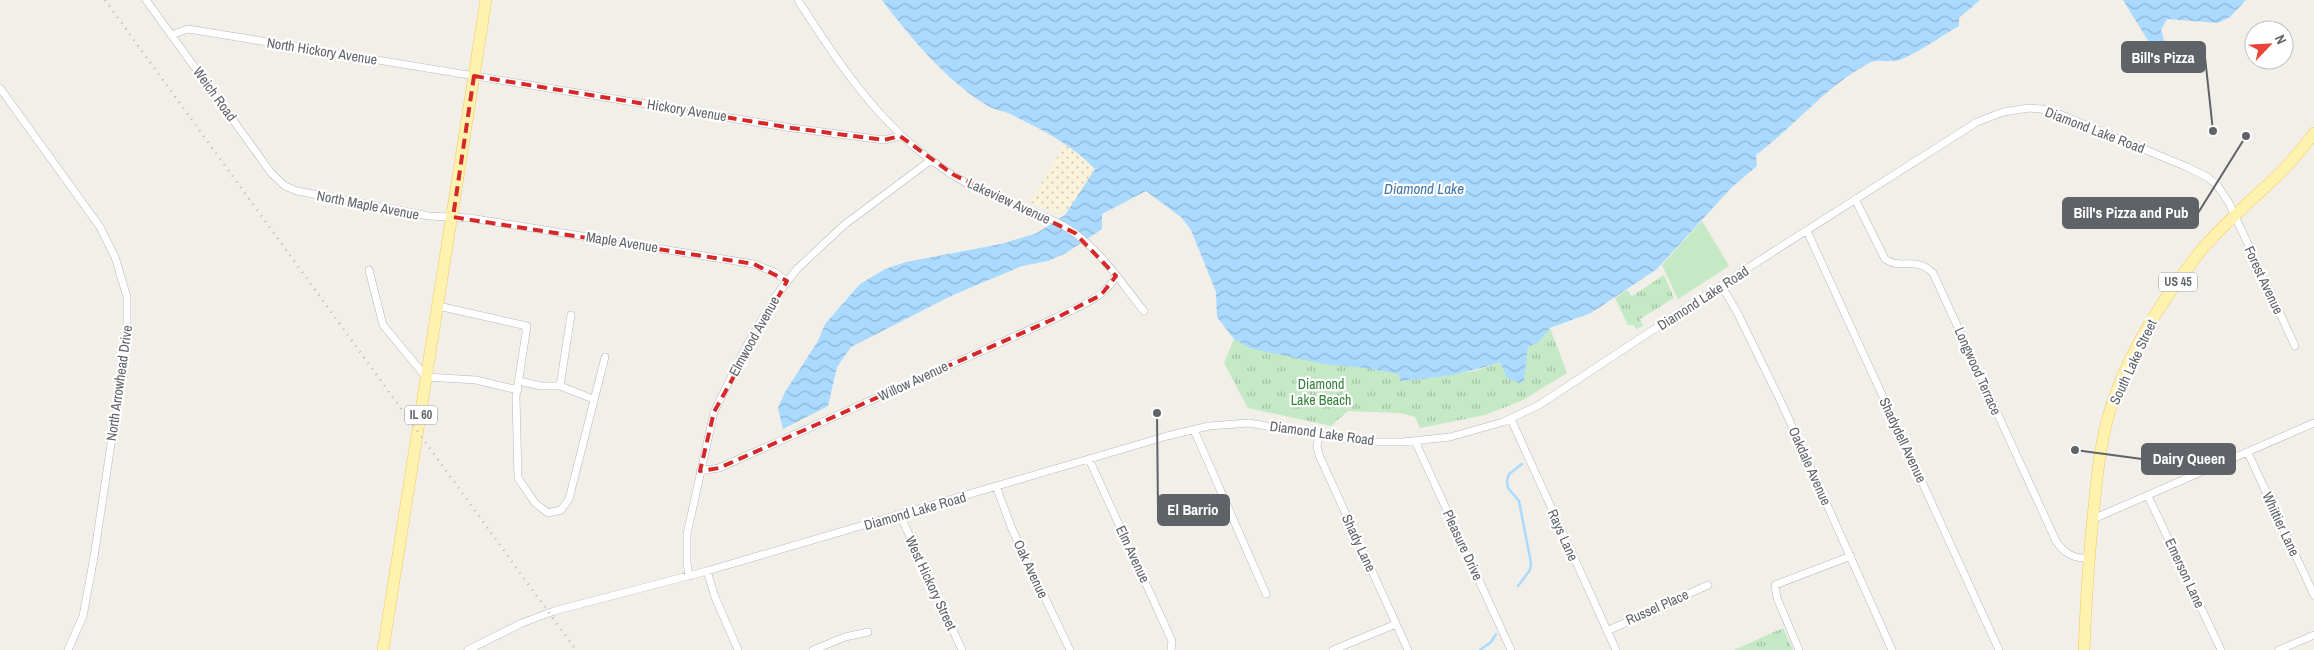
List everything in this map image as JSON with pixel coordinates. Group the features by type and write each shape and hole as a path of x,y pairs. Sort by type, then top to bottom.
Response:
{"main road":[{"name":"IL 60","path":"383,650 486,0"},
{"name":"South Lake Street","path":"2084,650 2089,558 2097,477 2108,418 2119,385 2154,316 2200,252 2235,214 2294,160 2314,133"}],"street":[{"name":"Weich Road","path":"146,0 272,174 285,186"},
{"name":"Lakeview Avenue","path":"798,0 833,55 900,136 931,160 1001,201 1050,219 1075,233 1116,276 1144,311"},
{"name":"North Hickory Avenue","path":"171,35 188,29 474,76"},
{"name":"Hickory Avenue","path":"474,76 801,129 884,140 900,136"},
{"name":"North Arrowhead Drive","path":"0,88 100,226 116,257 127,297 128,338 94,557 83,616 68,650"},
{"name":"Diamond Lake Road","path":"468,650 554,611 707,571 1089,459 1209,426 1249,423 1372,442 1415,441 1465,434 1511,419 1540,405 1721,285 1977,122 2003,112 2029,108 2054,112 2187,166 2217,185 2235,214"},
{"name":"Elmwood Avenue","path":"689,576 687,534 714,412 746,347 775,296 797,269 844,225 931,160"},
{"name":"North Maple Avenue","path":"285,186 298,191 429,216 453,217"},
{"name":"Longwood Terrace","path":"1855,200 1885,259 1893,264 1916,263 1926,266 1933,273 2056,541 2069,555 2089,558"},
{"name":"Forest Avenue","path":"2235,214 2294,346"},
{"name":"Maple Avenue","path":"453,217 754,264 774,272 787,282"},
{"name":"Shadydell Avenue","path":"1806,230 1999,650"},
{"path":"370,270 382,325 426,377 476,380 518,390"},
{"name":"Willow Avenue","path":"700,471 719,468 1058,317 1102,295 1110,287 1116,276"},
{"name":"Oakdale Avenue","path":"1721,285 1737,312 1782,404 1892,650"},
{"path":"438,306 527,326 516,419 518,478 535,503 548,513 561,510 569,499 605,357"},
{"path":"560,386 572,315"},
{"path":"520,381 541,386 560,386 593,399"},
{"name":"Rays Lane","path":"1511,419 1616,650"},
{"path":"2093,519 2314,423"},
{"path":"1194,430 1266,594"},
{"name":"Shady Lane","path":"1319,435 1317,446 1319,455 1408,650"},
{"name":"Pleasure Drive","path":"1415,441 1511,650"},
{"name":"Whittier Lane","path":"2248,453 2314,595"},
{"name":"Elm Avenue","path":"1089,459 1172,641 1171,650"},
{"name":"Oak Avenue","path":"996,486 1012,529 1070,650"},
{"name":"Emerson Lane","path":"2148,496 2221,650"},
{"name":"West Hickory Street","path":"900,515 962,650"},
{"path":"1799,650 1781,608 1774,589 1775,585 1851,556"},
{"path":"707,571 715,597 738,650"},
{"name":"Russel Place","path":"1607,631 1708,584"},
{"path":"1333,650 1396,624"},
{"path":"813,650 845,637 868,632"},
{"path":"2279,650 2314,635"}],"highlighted area":[{"path":"474,76 792,128 884,140 900,136 954,175 1075,233 1116,276 1101,295 1058,317 719,468 700,471 714,412 787,281 754,264 453,217"}],"green space":[{"path":"1702,221 1729,266 1678,299 1662,265"},
{"path":"1664,275 1674,298 1640,319 1643,326 1636,329 1634,325 1628,325 1615,298 1627,290 1632,296"},
{"name":"Diamond Lake Beach","path":"1550,328 1567,373 1521,401 1485,415 1420,428 1415,417 1400,413 1348,411 1331,426 1248,408 1224,363 1234,339 1249,348 1400,374 1400,381 1476,371 1500,362 1519,383 1524,381 1528,347 1538,343"},
{"path":"1783,628 1793,650 1734,650"}],"sand":[{"path":"1065,144 1095,169 1069,209 1057,213 1030,202"}],"water":[{"name":"Diamond Lake","path":"882,0 1980,0 1959,18 1959,26 1913,54 1899,60 1869,63 1838,83 1756,155 1757,166 1732,187 1657,269 1591,313 1550,328 1538,343 1528,347 1524,382 1519,383 1507,378 1500,362 1451,375 1400,381 1399,374 1324,364 1249,348 1234,339 1217,317 1216,292 1191,230 1182,218 1146,191 1102,214 1102,229 1066,253 1048,261 1022,266 953,295 851,347 837,367 828,406 783,429 778,408 785,392 818,341 825,324 860,284 885,269 906,262 1001,244 1037,233 1065,215 1095,169 1066,144 1008,113 990,107 975,98 931,59"},
{"path":"2123,0 2246,0 2230,17 2218,23 2167,19 2161,30 2169,56 2160,60"}],"waterway":[{"path":"1518,586 1530,570 1531,563 1519,501 1508,488 1507,481 1509,474 1522,464"},
{"path":"1480,650 1491,642 1496,634"}],"railway":[{"path":"105,0 576,650"}],"place":[{"name":"Bill's Pizza","path":"2213,131"},
{"name":"Bill's Pizza and Pub","path":"2246,136"},
{"name":"El Barrio","path":"1157,413"},
{"name":"Dairy Queen","path":"2075,450"}]}
